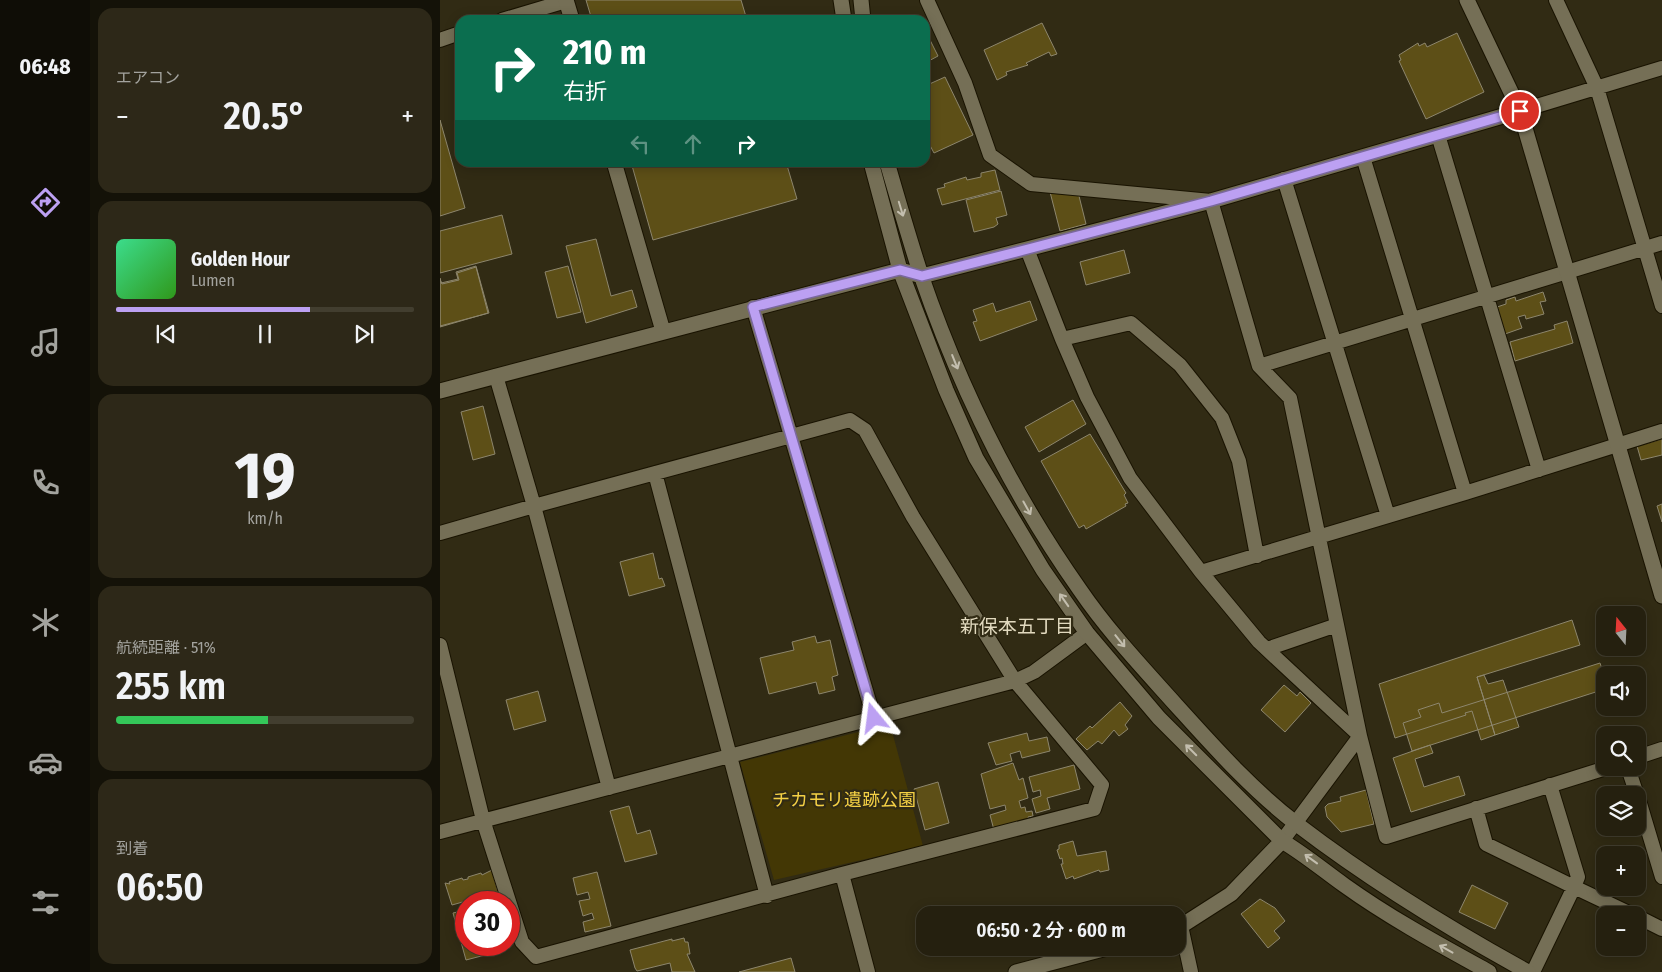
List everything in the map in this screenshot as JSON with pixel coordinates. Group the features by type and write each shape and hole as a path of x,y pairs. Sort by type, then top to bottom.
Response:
{"street":[{"path":"518,15 566,0 570,15"},
{"path":"841,0 843,15"},
{"path":"861,0 862,15"},
{"path":"927,0 965,83 990,155 1032,184 1211,201"},
{"path":"1467,0 1520,111 1662,596"},
{"path":"1556,0 1597,88 1662,306"},
{"path":"440,40 455,35"},
{"path":"440,391 753,307 900,270 922,276 1211,201 1662,68"},
{"path":"1438,135 1539,470"},
{"path":"1363,157 1465,493"},
{"path":"615,167 663,332"},
{"path":"872,167 900,270 946,390 976,458 1043,570 1087,633 1159,718 1282,841 1361,896 1440,945 1489,972"},
{"path":"889,167 922,276 970,397 1028,510 1080,590 1124,647 1232,766 1296,824 1384,886 1448,927 1528,972"},
{"path":"1284,179 1388,516"},
{"path":"1211,201 1259,366 1290,398 1360,736 1386,836 1596,771"},
{"path":"1259,366 1662,243"},
{"path":"1028,249 1062,339 1087,397 1130,478 1201,572 1267,649 1360,736"},
{"path":"753,307 874,718"},
{"path":"1062,339 1131,324 1180,365 1222,418 1236,452 1256,556"},
{"path":"496,376 534,506 609,788"},
{"path":"440,533 850,420 865,430 913,517 1015,681 1102,785 1094,809 536,956 522,942 483,820 440,645"},
{"path":"1201,572 1318,538 1662,431"},
{"path":"655,473 767,896"},
{"path":"1267,649 1337,625"},
{"path":"440,832 1015,681 1034,672 1087,633"},
{"path":"1186,923 1232,894 1282,841 1296,824 1306,806 1360,736"},
{"path":"1646,754 1662,749"},
{"path":"1533,972 1578,877 1550,785"},
{"path":"1476,808 1486,844 1615,906"},
{"path":"1646,825 1662,877"},
{"path":"842,874 868,972"},
{"path":"1646,921 1662,929"},
{"path":"1186,953 1191,972"},
{"path":"1016,972 1077,956"}],"green space":[{"name":"チカモリ遺跡公園","path":"890,724 923,846 774,880 740,762"}],"building":[{"path":"586,0 741,0 746,15 590,15"},
{"path":"1042,23 1057,54 1051,56 1049,52 1026,63 1028,65 1006,72 1007,75 997,80 984,50"},
{"path":"1457,33 1484,92 1426,119 1399,61 1401,60 1399,55 1418,43 1419,46 1425,43 1427,47"},
{"path":"930,40 938,56 930,60"},
{"path":"945,77 973,135 934,153 930,145 930,84"},
{"path":"440,120 465,208 440,216"},
{"path":"632,167 787,167 797,199 653,240"},
{"path":"995,170 1000,190 942,205 937,189 945,187 944,184 966,177 967,180 981,177 981,173"},
{"path":"1049,188 1078,192 1086,224 1060,231"},
{"path":"1001,191 1007,215 996,218 998,224 994,227 974,232 966,200"},
{"path":"502,215 512,254 440,273 440,231"},
{"path":"596,239 611,296 632,290 637,307 586,323 566,246"},
{"path":"1124,250 1130,273 1086,285 1080,262"},
{"path":"476,266 489,313 440,326 440,278 441,283 458,279 456,272"},
{"path":"568,266 581,312 557,318 545,272"},
{"path":"476,267 488,313 440,327 440,279 442,284 459,280 457,273"},
{"path":"1543,292 1546,301 1540,302 1544,314 1526,319 1525,315 1518,317 1522,328 1505,334 1497,307 1506,304 1506,300 1515,297 1516,301"},
{"path":"1030,301 1037,320 980,341 973,322 977,321 973,310 993,303 996,312"},
{"path":"1567,321 1573,343 1515,361 1510,342 1555,329 1554,325"},
{"path":"1073,400 1086,424 1039,452 1025,427"},
{"path":"483,406 495,454 473,460 461,412"},
{"path":"1090,434 1126,493 1124,495 1128,503 1086,529 1084,525 1079,528 1041,461"},
{"path":"1662,439 1662,455 1641,460 1637,446"},
{"path":"1662,504 1662,522 1657,506"},
{"path":"653,553 659,579 662,578 665,586 629,596 620,562"},
{"path":"1572,620 1580,645 1477,677 1495,735 1481,740 1472,711 1465,713 1466,715 1395,738 1379,684"},
{"path":"815,636 817,643 830,640 838,675 832,677 835,690 819,694 816,682 769,694 760,658 794,650 792,642"},
{"path":"1600,663 1601,666 1596,666 1596,692 1412,751 1403,723 1421,717 1418,710 1439,703 1442,713"},
{"path":"1484,675 1488,684 1503,680 1519,727 1495,735 1477,677"},
{"path":"1284,685 1297,696 1300,692 1311,703 1285,732 1261,710"},
{"path":"538,691 546,721 514,730 506,700"},
{"path":"1120,702 1132,716 1125,725 1128,729 1119,736 1114,730 1102,744 1098,741 1087,750 1076,739 1090,726 1092,728"},
{"path":"1027,733 1029,741 1047,737 1050,751 1022,758 1020,751 1010,754 1012,761 996,765 988,743"},
{"path":"1430,745 1433,753 1415,759 1424,787 1459,776 1465,795 1411,812 1393,758"},
{"path":"1013,763 1019,780 1023,778 1028,798 1019,801 1021,808 1025,807 1026,812 1032,811 1033,816 1028,817 1029,822 994,830 990,815 1006,810 1005,805 990,809 981,774"},
{"path":"1074,765 1080,789 1047,798 1050,809 1036,813 1032,799 1041,796 1040,790 1033,792 1029,777"},
{"path":"938,782 949,823 925,830 914,789"},
{"path":"1366,790 1374,824 1341,832 1327,817 1325,807 1328,804 1341,801 1340,797"},
{"path":"629,806 637,834 650,830 657,854 625,862 610,811"},
{"path":"1073,841 1077,856 1106,851 1109,870 1100,872 1099,870 1074,879 1073,876 1066,879 1061,864 1063,864 1062,858 1060,859 1057,850 1059,845"},
{"path":"492,870 498,891 455,891 455,904 452,905 445,883 450,884 449,882 462,878 463,880 468,879 468,877 481,873 482,875"},
{"path":"597,872 611,926 585,932 583,922 594,919 592,913 583,916 579,901 590,899 588,892 577,895 573,878"},
{"path":"1472,885 1508,903 1495,929 1459,912"},
{"path":"1260,899 1275,908 1285,921 1274,931 1280,938 1268,948 1241,914"},
{"path":"684,938 685,942 688,942 690,954 687,954 695,972 672,972 670,963 637,971 635,968 630,950 672,939 672,941"},
{"path":"465,956 481,956 466,960"},
{"path":"791,958 795,972 739,972"}],"district":[{"name":"新保本五丁目","path":"1017,626"}],"route":[{"path":"874,718 753,307 900,270 922,276 1028,249 1211,201 1520,111"}]}
